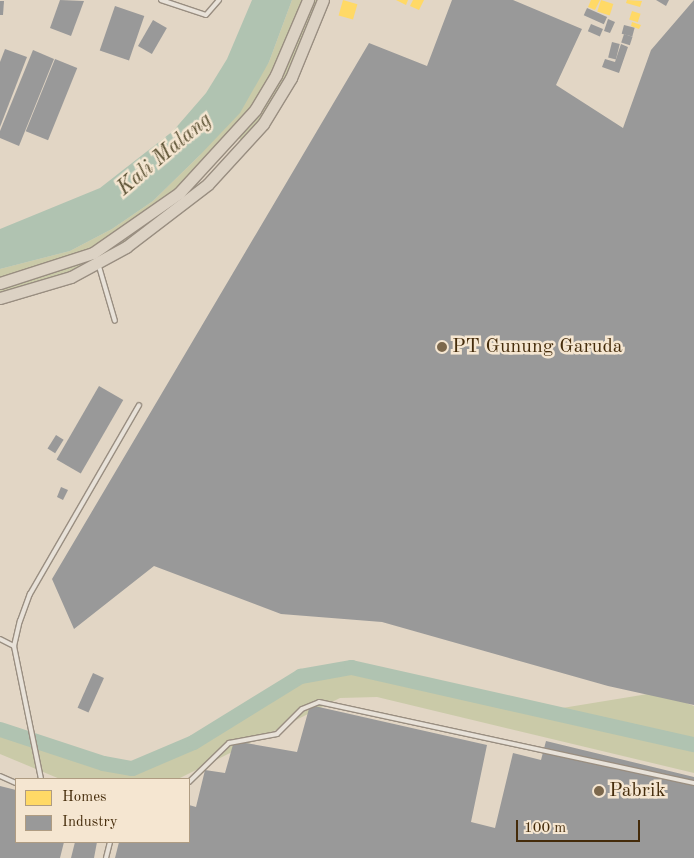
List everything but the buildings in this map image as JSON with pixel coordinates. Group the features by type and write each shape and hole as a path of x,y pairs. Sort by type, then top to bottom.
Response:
{"main road":[{"path":"0,298 71,277 179,193 235,135 276,75 308,0"},
{"path":"0,283 95,258 187,203 264,124 291,78 323,0"},
{"path":"235,135 245,145"},
{"path":"179,193 187,203"}],"lane":[{"path":"161,0 206,15 219,0"},
{"path":"95,258 115,321"},
{"path":"41,778 29,709 14,646 30,594 139,405"},
{"path":"0,639 14,646"},
{"path":"190,781 229,743 277,734 302,708 319,702 694,783"},
{"path":"0,776 15,783"},
{"path":"106,858 110,843"}],"shaded area":[{"path":"292,0 323,0 291,78 245,145 236,135 179,193 187,203 71,277 0,298 0,269 70,251 112,229 153,201 199,156 269,62"},
{"path":"351,667 544,711 660,692 694,706 694,773 377,697 340,698 180,778 58,778 0,754 0,729 103,763 132,768 192,743 300,676"}],"water":[{"name":"Kali Malang","path":"252,0 292,0 269,62 240,113 153,201 112,229 70,251 0,269 0,229 100,188 173,131 206,93 227,59"}],"waterway":[{"path":"0,729 103,763 132,768 193,742 300,676 351,667 694,744"}],"place":[{"name":"PT Gunung Garuda","path":"442,347"},
{"name":"Pabrik","path":"599,791"}]}
